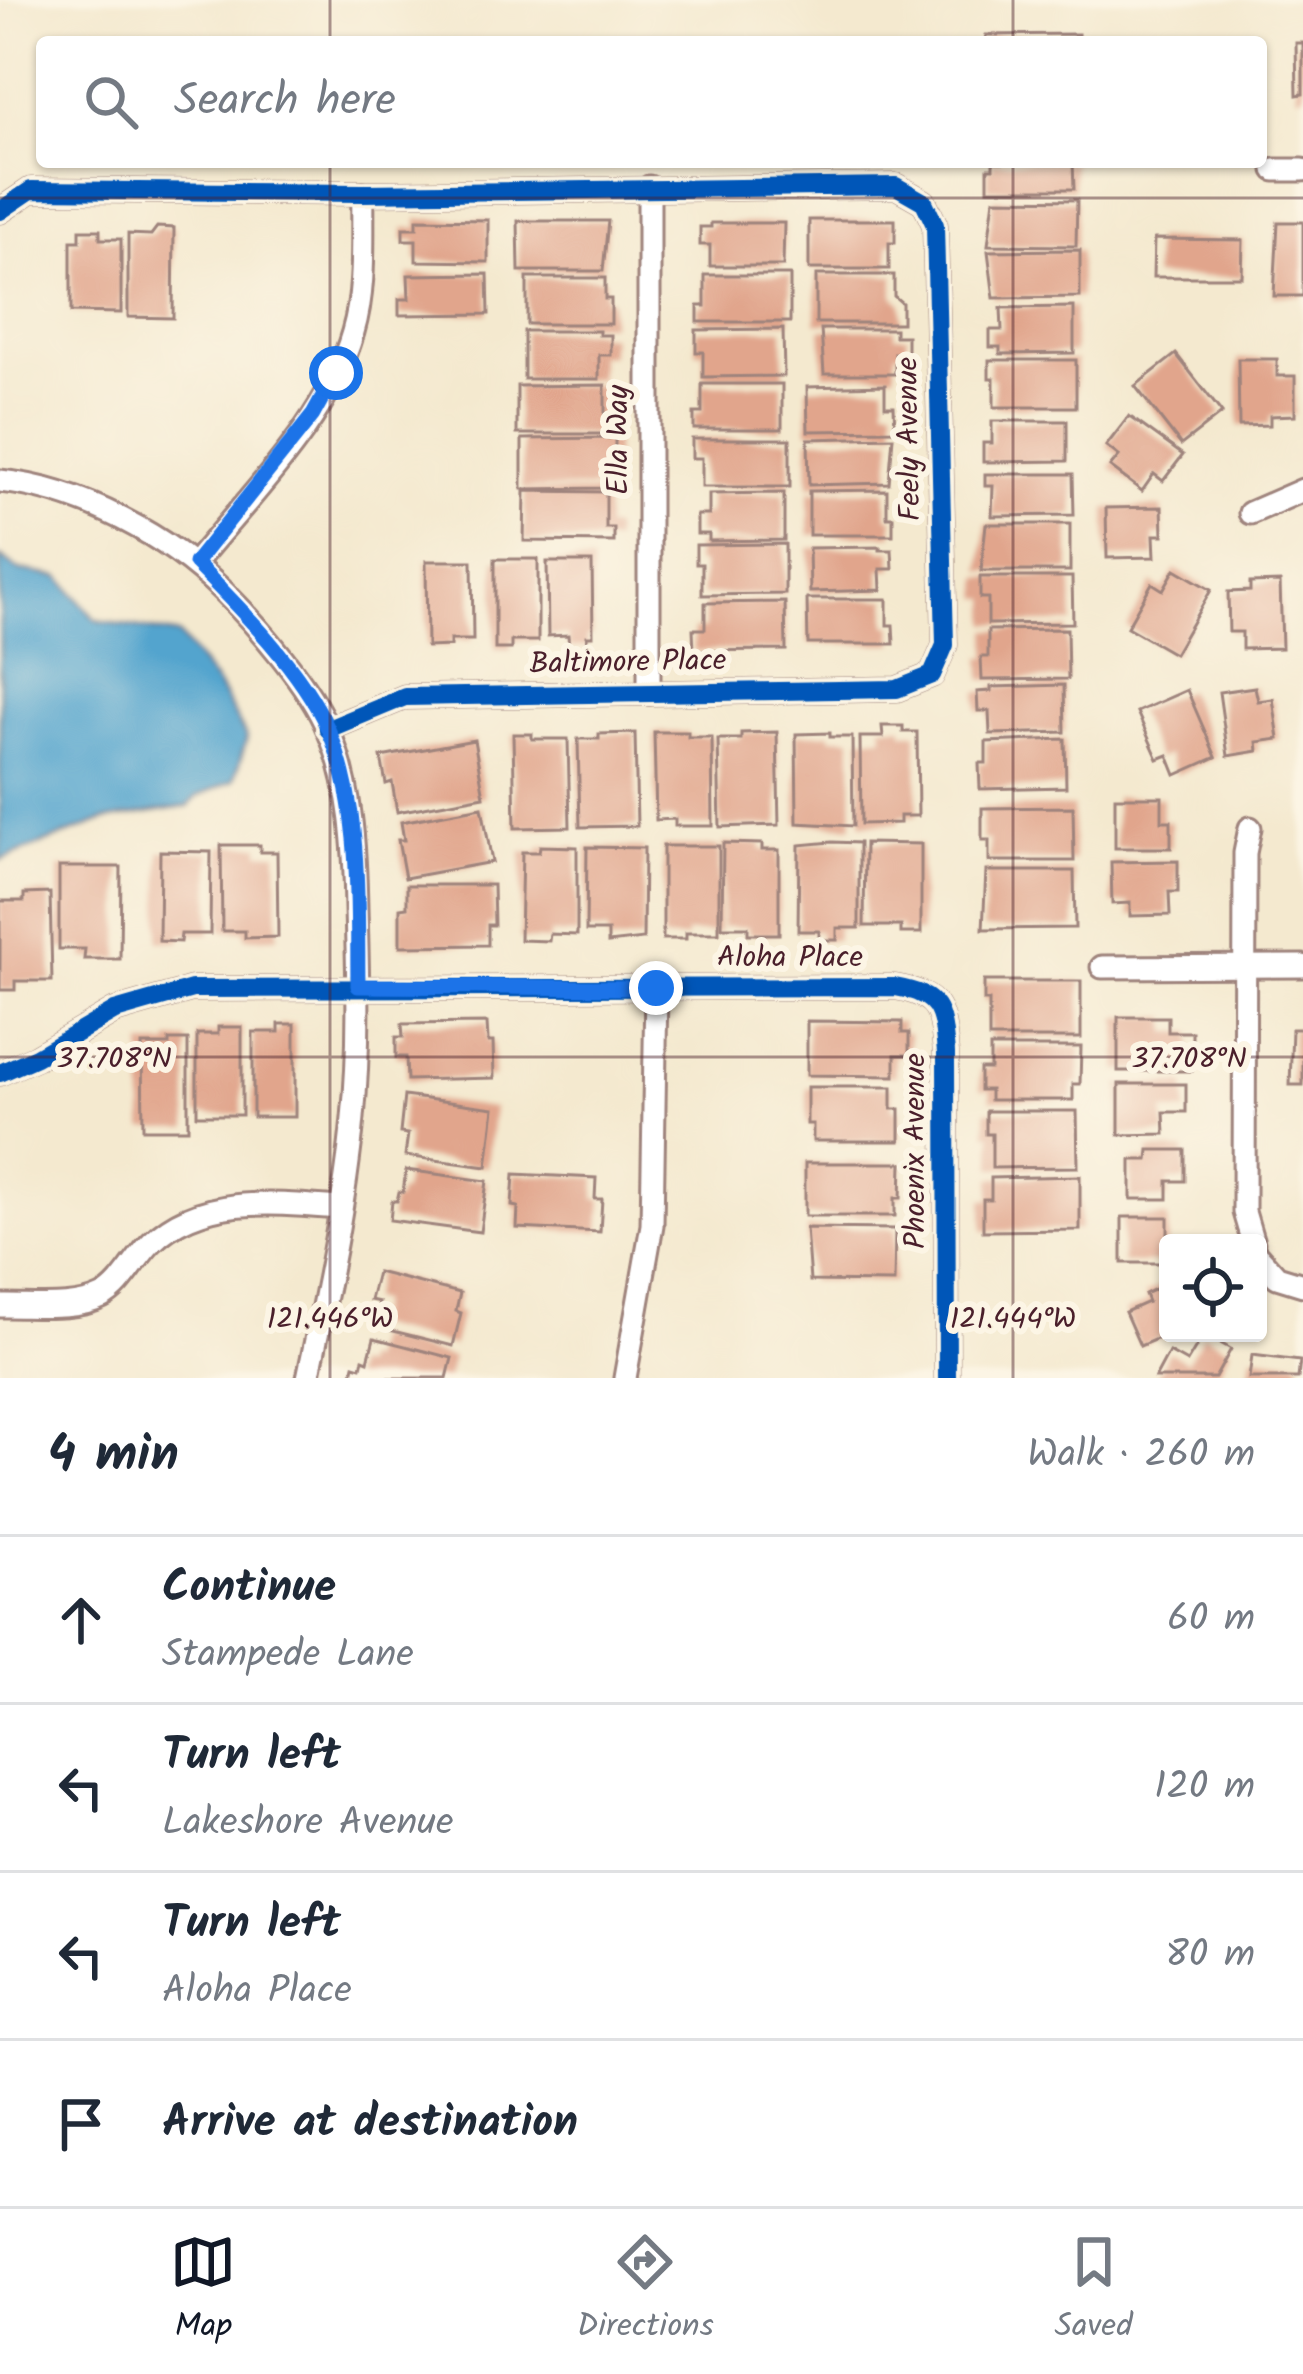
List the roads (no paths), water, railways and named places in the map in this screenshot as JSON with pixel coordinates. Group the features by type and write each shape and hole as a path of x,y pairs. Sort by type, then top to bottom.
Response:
{"street":[{"path":"1275,170 1303,170"},
{"name":"Feely Avenue","path":"649,188 896,186 924,202 935,225 945,645 932,675"},
{"path":"0,211 31,190 363,193 649,188"},
{"name":"Ella Way","path":"649,188 649,693"},
{"path":"195,563 313,415 336,373 352,336 361,296 363,193"},
{"path":"0,481 72,498 195,563 250,619 328,729 347,799 356,875 358,986 353,1118 308,1378"},
{"path":"1250,514 1303,490"},
{"name":"Baltimore Place","path":"328,729 405,697 898,689 932,675"},
{"path":"1250,828 1245,853 1244,1212 1250,1234"},
{"path":"1102,967 1303,966"},
{"name":"Aloha Place","path":"0,1073 115,1011 192,988 895,987 932,998"},
{"path":"625,1378 652,1225 656,988"},
{"name":"Phoenix Avenue","path":"932,998 942,1016 946,1053 947,1378"},
{"path":"0,1306 78,1304 105,1296 161,1233 193,1216 272,1202 339,1208"},
{"path":"1267,1266 1277,1277 1303,1285"}],"water":[{"path":"0,557 19,570 60,577 96,620 179,635 219,687 247,738 234,780 188,806 105,820 0,860"}]}
